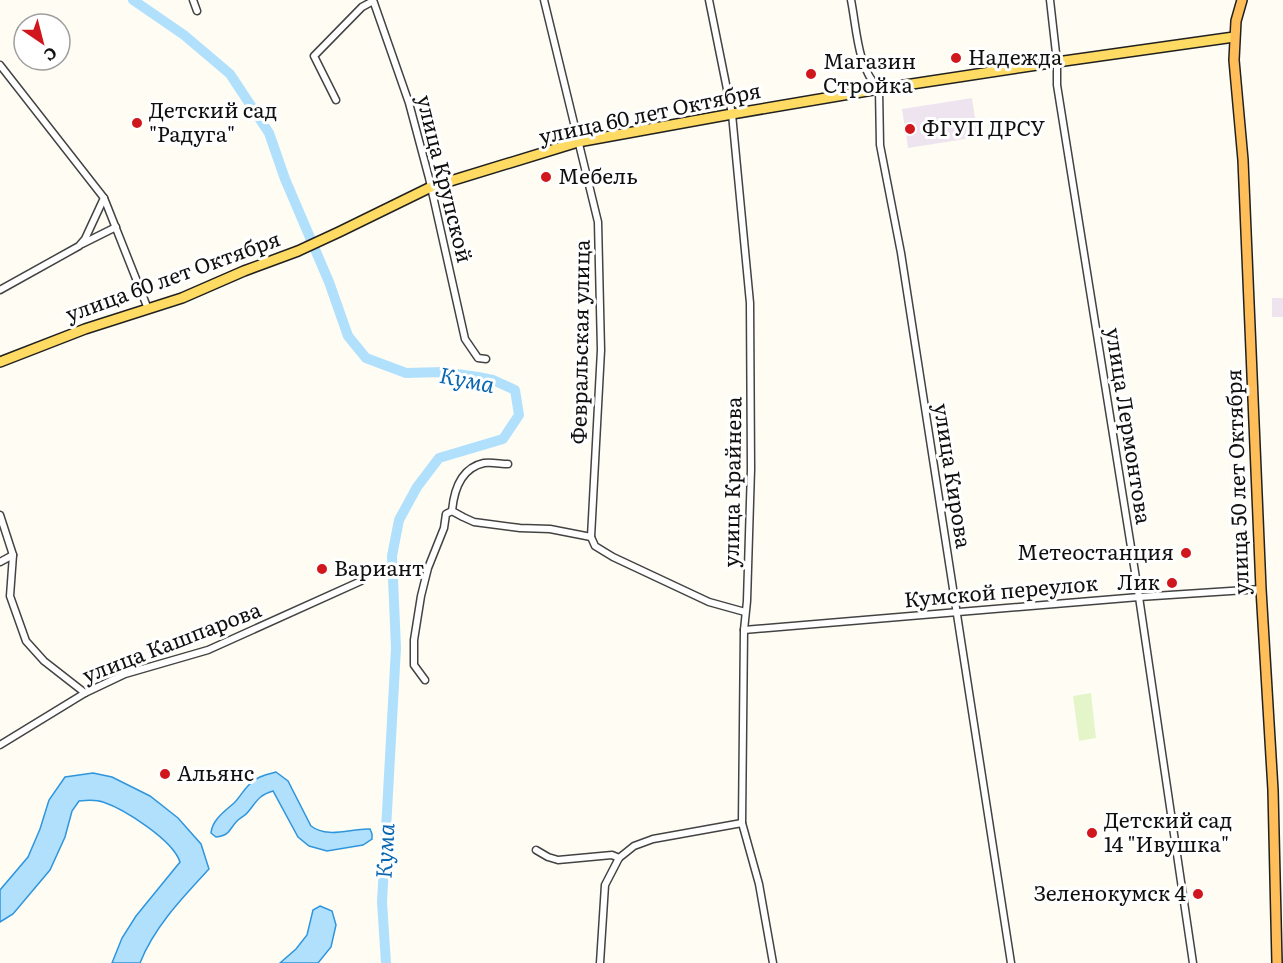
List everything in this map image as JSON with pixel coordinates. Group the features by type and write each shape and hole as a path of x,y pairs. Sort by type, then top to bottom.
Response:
{"highway":[{"name":"улица 50 лет Октября","path":"1242,0 1236,21 1234,60 1243,160 1260,589 1273,789 1277,963"}],"main road":[{"name":"улица 60 лет Октября","path":"0,362 85,329 182,298 298,251 431,187 578,142 879,89 1234,37"}],"street":[{"path":"193,0 196,11"},
{"path":"336,100 314,56 362,7 373,0"},
{"name":"улица Крупской","path":"373,0 409,103 431,187 465,339 478,358 486,359"},
{"name":"Февральская улица","path":"544,0 598,222 602,350 591,537 595,546 613,557 710,602 745,612"},
{"name":"улица Крайнева","path":"709,0 732,114 750,303 751,469 744,630 742,823 759,884 773,963"},
{"path":"851,0 862,60 871,81 879,89"},
{"name":"улица Лермонтова","path":"1050,0 1058,85 1139,597 1193,963"},
{"path":"0,65 104,198 148,309"},
{"name":"улица Кирова","path":"879,89 880,146 901,253 1011,963"},
{"path":"79,246 85,239 104,198"},
{"path":"0,290 116,227"},
{"path":"452,511 454,491 462,477 472,468 486,463 508,465"},
{"path":"452,511 474,522 550,529 591,537"},
{"path":"425,680 414,665 414,640 421,596 428,568 444,528 446,514 452,511"},
{"path":"0,515 13,555 10,596 26,641 44,661 85,693"},
{"path":"0,562 13,555"},
{"name":"улица Кашпарова","path":"0,745 85,693 125,674 208,650 361,581"},
{"name":"Кумской переулок","path":"744,630 1260,589"},
{"path":"600,963 604,885 619,858 634,846 653,839 742,823"},
{"path":"536,850 558,860 612,855 619,858"}],"shaded area":[{"name":"ФГУП ДРСУ","path":"972,98 978,137 908,148 902,109"},
{"path":"1272,298 1283,298 1283,317 1272,317"}],"green space":[{"path":"1091,693 1096,738 1079,741 1073,696"}],"water":[{"path":"276,772 288,781 311,826 325,832 370,829 372,839 363,845 327,851 309,846 298,837 273,791 264,794 227,833 216,837 211,833 216,820 250,784 260,777"},
{"path":"93,773 112,777 150,796 178,818 201,844 209,869 161,925 140,963 112,963 122,938 136,916 180,862 168,844 147,826 123,811 100,801 79,801 72,811 65,837 50,870 13,914 0,922 0,890 28,857 49,800 65,777"},
{"path":"320,906 332,911 336,925 331,947 318,963 280,963 307,935 313,910"}],"waterway":[{"name":"Кума","path":"133,0 184,35 230,74 269,133 285,179 329,282 348,336 366,358 406,373 443,372 478,377 493,380 515,390 519,415 503,439 439,458 417,487 399,520 392,556 396,648 382,902 386,963"}],"place":[{"name":"Надежда","path":"956,58"},
{"name":"Магазин Стройка","path":"811,74"},
{"name":"Детский сад \"Радуга\"","path":"137,123"},
{"name":"ФГУП ДРСУ","path":"910,129"},
{"name":"Мебель","path":"546,177"},
{"name":"Метеостанция","path":"1186,553"},
{"name":"Вариант","path":"322,569"},
{"name":"Лик","path":"1172,583"},
{"name":"Альянс","path":"165,774"},
{"name":"Детский сад 14 \"Ивушка\"","path":"1092,833"},
{"name":"Зеленокумск 4","path":"1198,894"}]}
